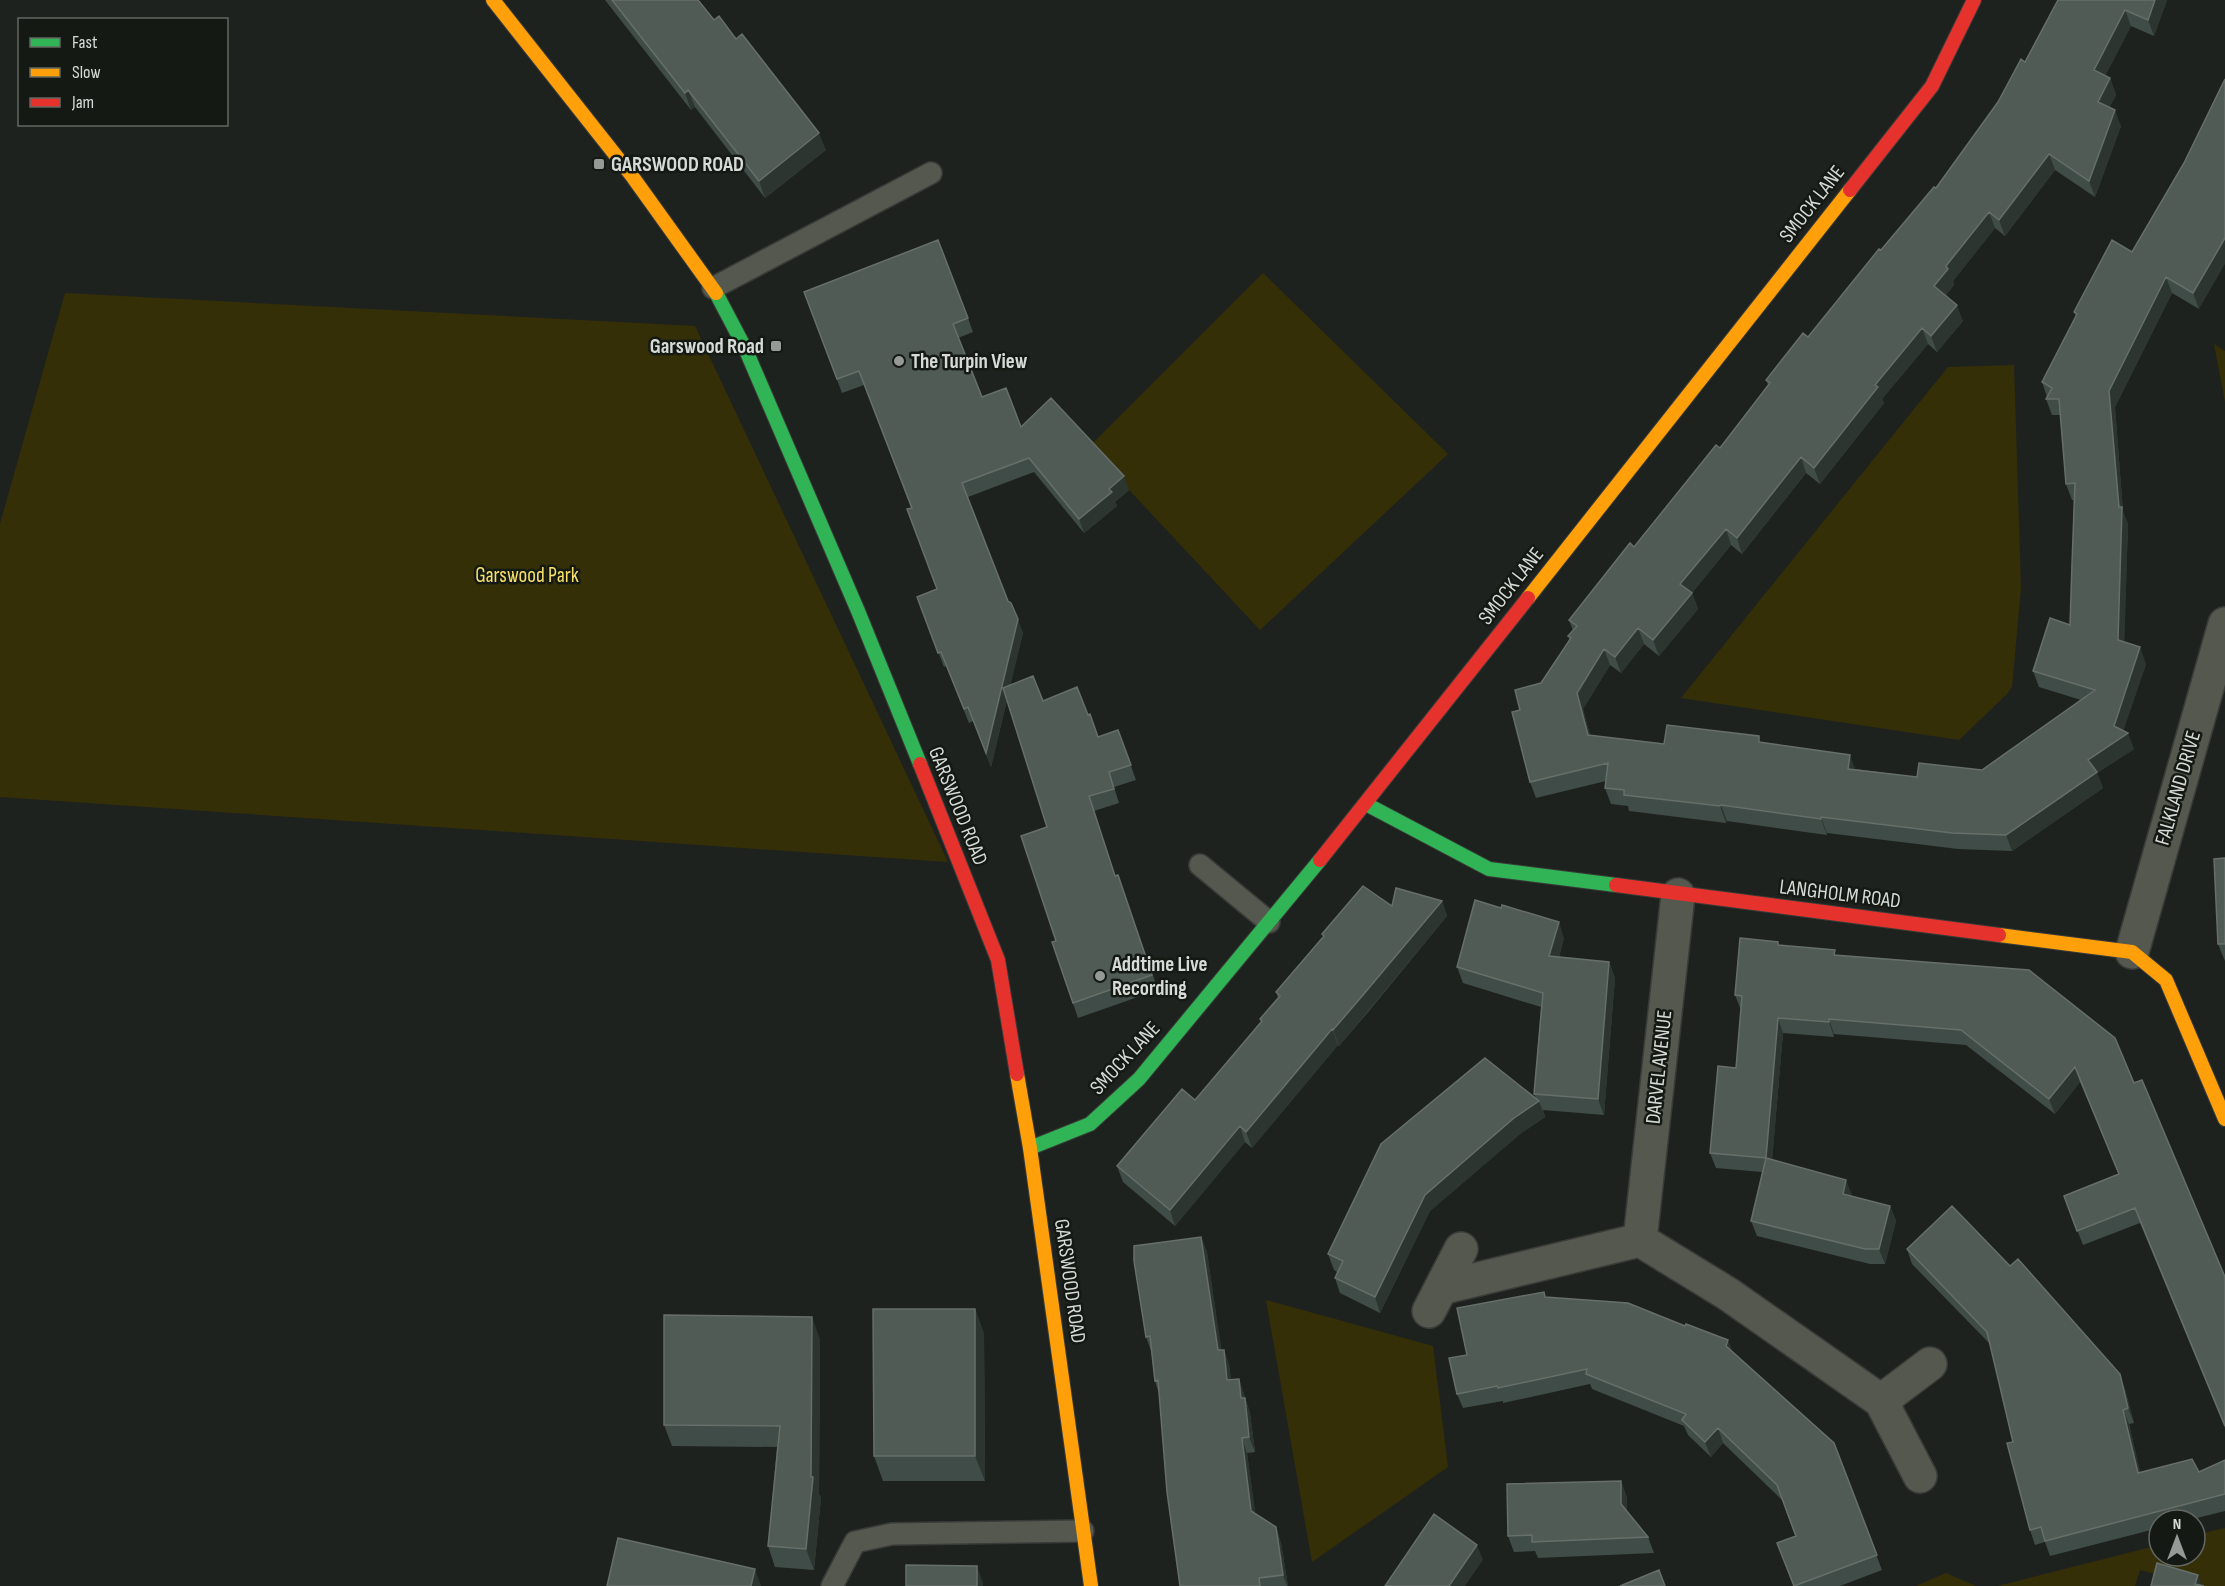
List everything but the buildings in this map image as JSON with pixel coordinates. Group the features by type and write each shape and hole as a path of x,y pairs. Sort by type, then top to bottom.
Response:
{"street":[{"name":"GARSWOOD ROAD","path":"493,0 632,176 713,288 745,348 858,611 998,960 1030,1148 1091,1586"},
{"name":"SMOCK LANE","path":"1030,1148 1090,1124 1139,1079 1366,804 1932,86 1974,0"},
{"name":"FALKLAND DRIVE","path":"2132,952 2224,629"},
{"name":"LANGHOLM ROAD","path":"1366,804 1489,869 2132,952"},
{"name":"DARVEL AVENUE","path":"1640,1240 1678,895"},
{"path":"2132,952 2166,980 2225,1119"},
{"path":"1461,1250 1435,1299 1640,1240 1728,1294 1881,1401 1920,1476"},
{"path":"1881,1401 1930,1364"}],"lane":[{"path":"713,288 931,173"},
{"path":"1200,865 1269,921"},
{"path":"832,1586 855,1542 892,1534 1083,1532"}],"green space":[{"path":"1263,273 1448,454 1260,630 1089,447"},
{"name":"Garswood Park","path":"65,293 695,326 948,862 0,797 0,524"},
{"path":"2214,344 2225,351 2225,402"},
{"path":"2014,365 2021,588 2012,687 2007,694 1959,740 1681,698 1948,367"},
{"path":"1266,1300 1433,1346 1448,1467 1312,1562"},
{"path":"2225,1528 2225,1586 2203,1586 2140,1570 2135,1586 1998,1586 2147,1548 2147,1568 2207,1568 2207,1532"},
{"path":"1946,1573 1976,1586 1916,1586"}],"traffic: fast":[{"path":"716,293 745,348 858,611 920,764"},
{"path":"1366,804 1489,869 1616,885"},
{"path":"1030,1148 1090,1124 1139,1079 1320,860"}],"traffic: slow":[{"path":"493,0 632,176 716,293"},
{"path":"1528,598 1850,190"},
{"path":"1999,935 2132,952 2166,980 2225,1119"},
{"path":"1017,1074 1030,1148 1091,1586"}],"traffic: jam":[{"path":"1850,190 1932,86 1974,0"},
{"path":"1320,860 1528,598"},
{"path":"920,764 998,960 1017,1074"},
{"path":"1616,885 1999,935"}],"place":[{"name":"GARSWOOD ROAD","path":"599,164"},
{"name":"Garswood Road","path":"776,346"},
{"name":"The Turpin View","path":"899,361"},
{"name":"Addtime Live Recording","path":"1100,976"}]}
